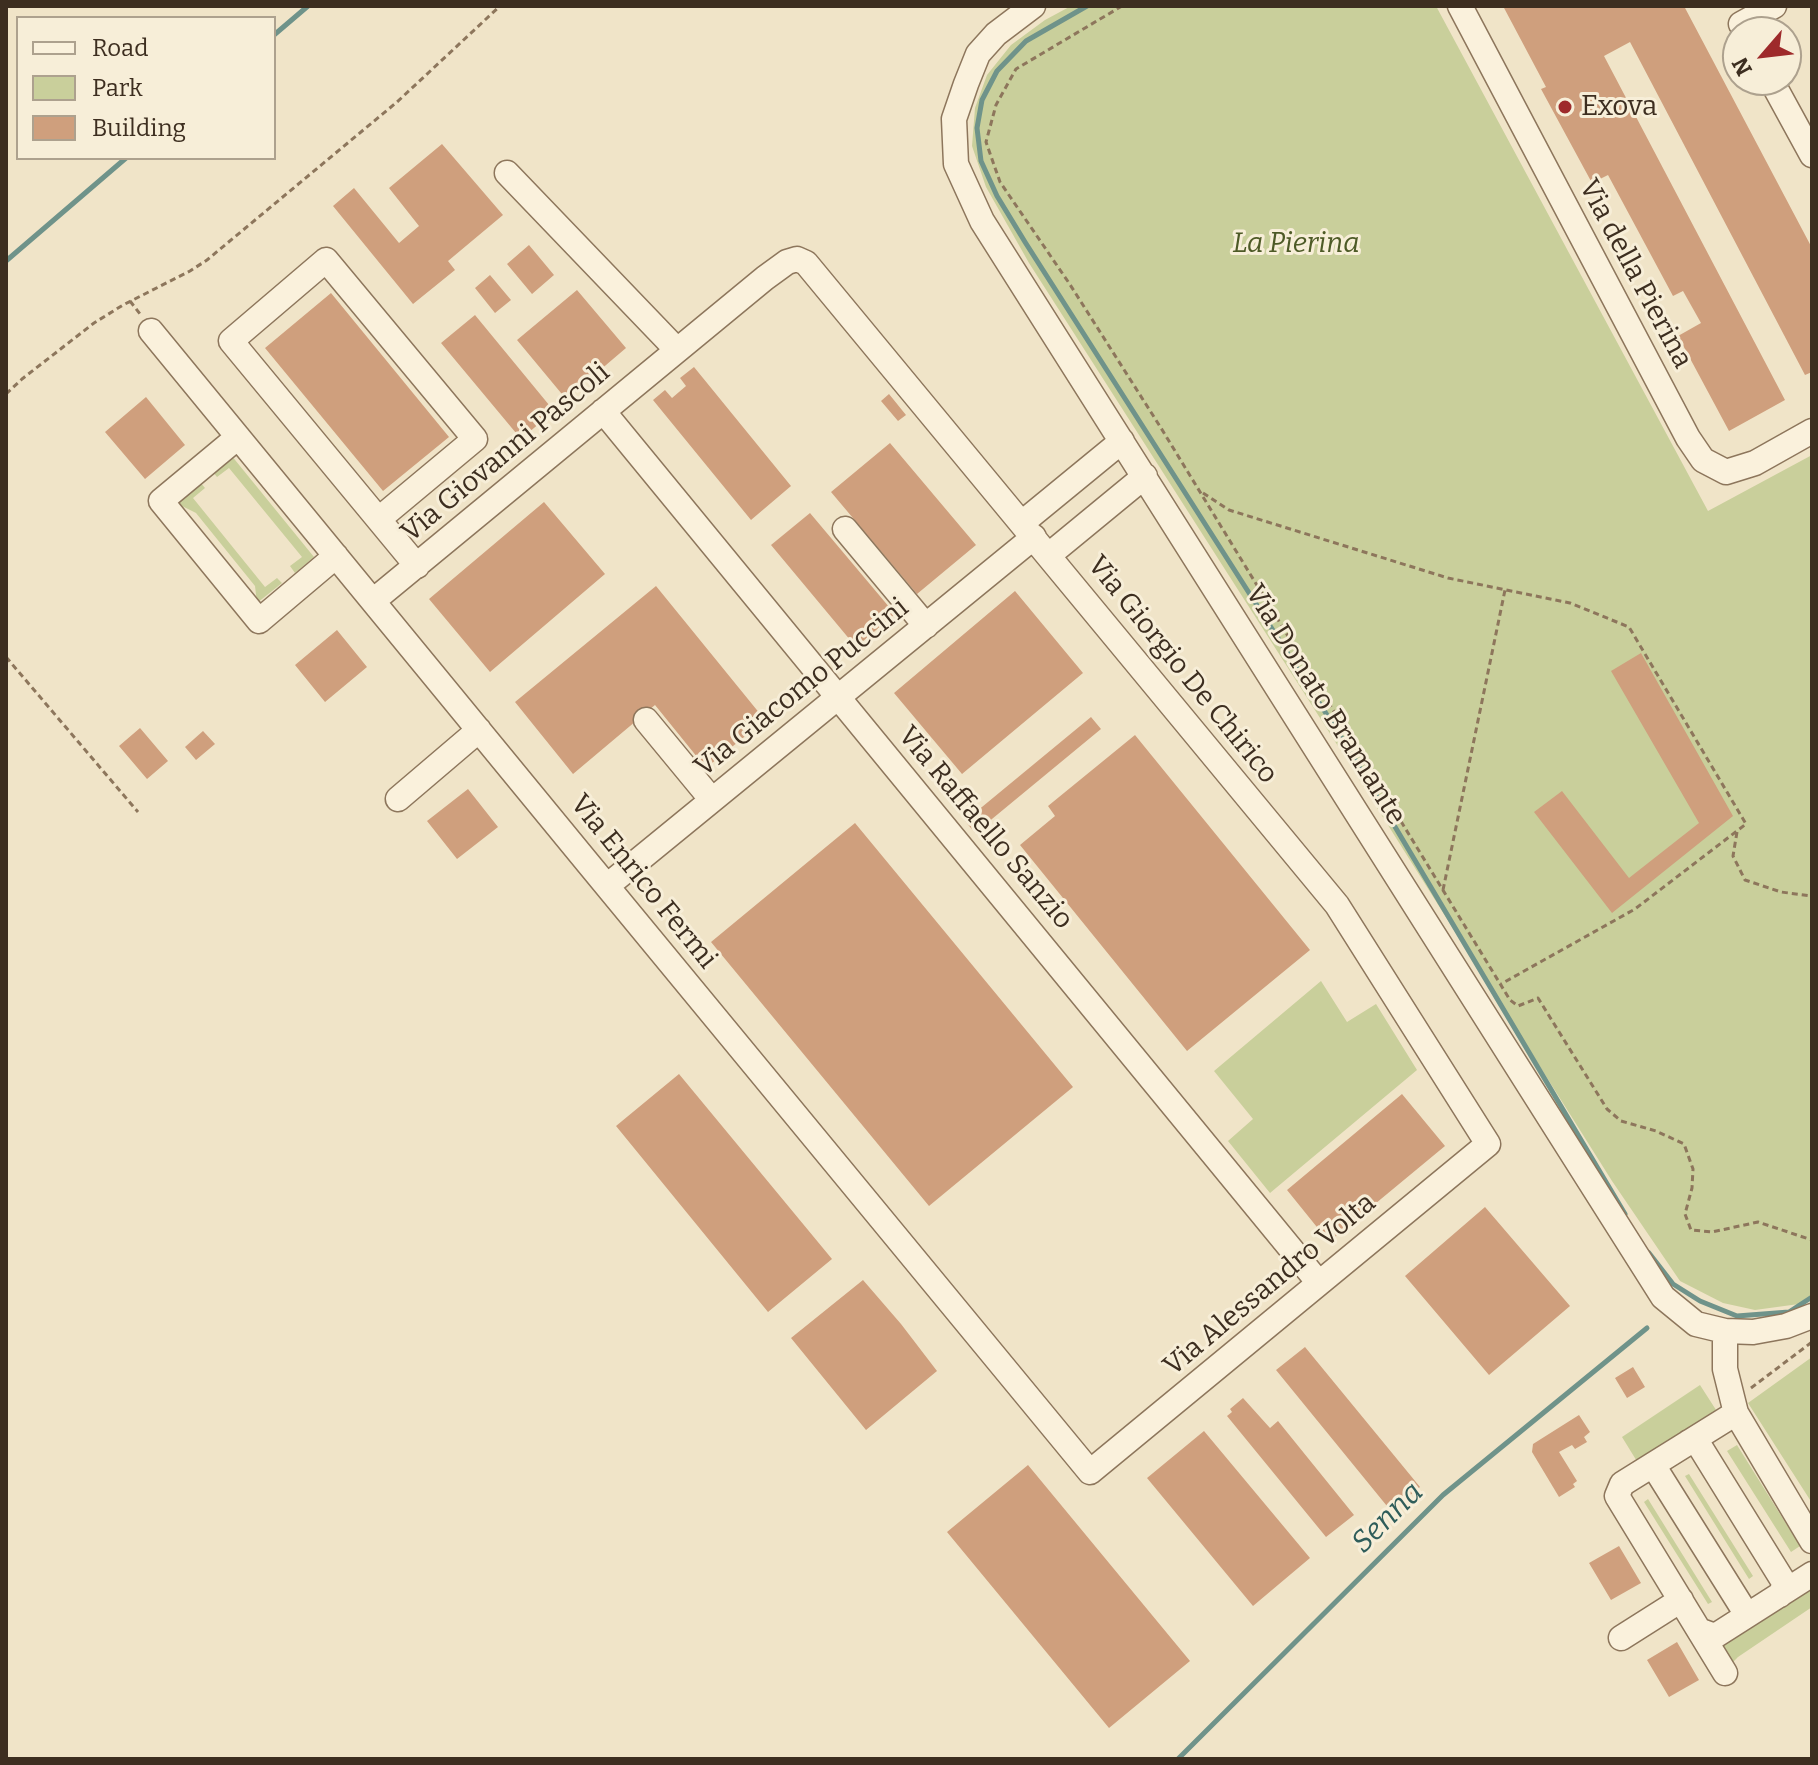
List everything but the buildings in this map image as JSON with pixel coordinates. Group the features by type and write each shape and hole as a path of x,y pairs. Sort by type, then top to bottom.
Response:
{"street":[{"name":"Via Donato Bramante","path":"1033,6 996,34 978,54 954,119 956,164 982,221 1663,1297 1696,1324 1725,1331 1753,1332 1786,1326 1812,1316"},
{"name":"Via della Pierina","path":"1460,6 1688,438 1703,460 1726,472 1755,463 1812,431"},
{"path":"1751,16 1774,6"},
{"path":"1780,96 1812,155"},
{"path":"507,173 677,350"},
{"name":"Via Giovanni Pascoli","path":"373,601 765,278 787,262 797,259"},
{"name":"Via Giorgio De Chirico","path":"797,259 806,263 1337,905 1488,1144"},
{"path":"379,519 475,439 326,260 231,341 417,566"},
{"name":"Via Enrico Fermi","path":"151,331 1090,1472"},
{"name":"Via Raffaello Sanzio","path":"603,411 1319,1283"},
{"path":"238,437 161,501 249,609 259,621 336,556"},
{"name":"Via Giacomo Puccini","path":"607,886 1035,538 1122,441"},
{"name":"Via Giacomo Puccini","path":"1035,538 1145,476"},
{"path":"845,529 926,626"},
{"path":"646,720 712,800"},
{"path":"398,799 479,730"},
{"name":"Via Alessandro Volta","path":"1090,1472 1488,1144"},
{"path":"1725,1331 1725,1369 1736,1413 1812,1541"},
{"path":"1725,1673 1617,1496 1622,1484 1736,1413"},
{"path":"1689,1442 1699,1445 1785,1584 1780,1595"},
{"path":"1653,1465 1747,1615"},
{"path":"1701,1631 1715,1636 1812,1574"},
{"path":"1621,1638 1681,1600"}],"path":[{"path":"6,394 94,323 207,260 397,102 500,6"},
{"path":"1122,6 1016,69 996,105 986,142 1000,182 1069,283 1199,491 1510,1000 1518,1006 1538,998 1607,1109 1621,1121 1656,1131 1684,1144 1693,1169 1685,1214 1691,1230 1712,1232 1758,1222 1812,1240"},
{"path":"1199,491 1229,510 1448,578 1570,603 1629,627 1746,824 1635,909 1501,984"},
{"path":"1443,890 1505,590"},
{"path":"6,657 138,812"},
{"path":"1737,831 1733,856 1745,880 1781,892 1812,896"},
{"path":"1752,1387 1812,1342"}],"green space":[{"name":"La Pierina","path":"1071,6 1436,6 1708,511 1812,455 1812,1296 1799,1304 1755,1310 1723,1303 1680,1281 1612,1181 1029,263 986,187 972,146 975,108 987,75 1011,45 1045,20"},
{"path":"231,455 314,557 295,573 290,566 302,557 229,468 217,477 212,471"},
{"path":"199,481 205,488 193,498 265,587 277,578 282,583 257,603 255,586 196,513 174,502"},
{"path":"1321,981 1347,1022 1376,1004 1417,1070 1270,1193 1228,1141 1253,1119 1214,1071"},
{"path":"1812,1357 1812,1503 1748,1403"},
{"path":"1700,1385 1718,1413 1638,1463 1622,1437"},
{"path":"1737,1445 1800,1546 1791,1552 1727,1451"},
{"path":"1689,1474 1753,1576 1749,1579 1685,1476"},
{"path":"1648,1499 1712,1602 1708,1604 1644,1502"},
{"path":"1812,1584 1812,1607 1731,1664 1718,1642"}],"waterway":[{"path":"276,33 308,6"},
{"path":"1087,6 1026,41 997,71 982,100 977,128 981,161 997,196 1025,242 1350,751 1625,1214"},
{"path":"6,261 124,160"},
{"name":"Senna","path":"1649,1253 1673,1284 1700,1301 1737,1316 1789,1312 1812,1297"},
{"name":"Senna","path":"1178,1759 1443,1495 1647,1328"}],"place":[{"name":"Exova","path":"1565,107"}]}
